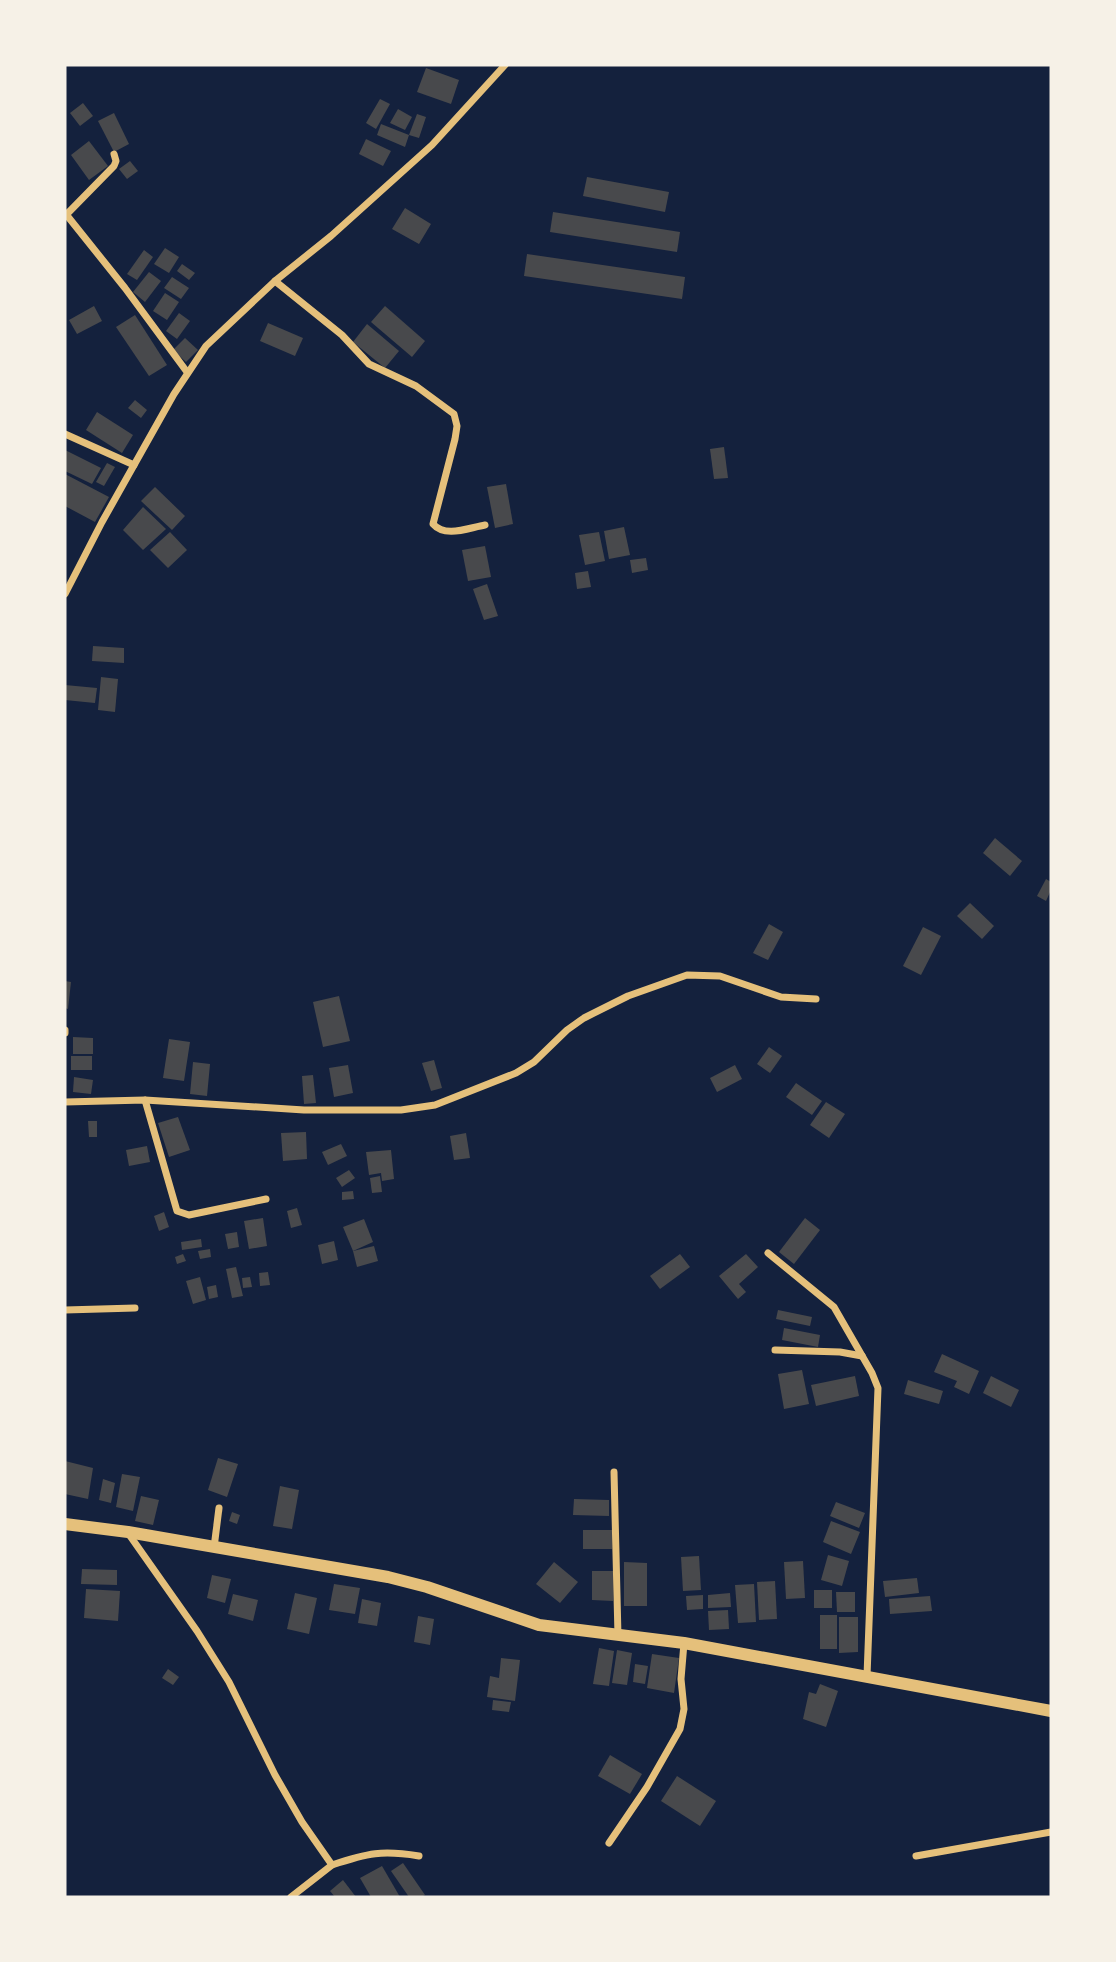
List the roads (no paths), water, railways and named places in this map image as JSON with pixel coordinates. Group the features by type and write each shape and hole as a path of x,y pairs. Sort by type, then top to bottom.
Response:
{"main road":[{"path":"65,1524 128,1532 388,1577 427,1587 538,1625 684,1643 1051,1711"}],"street":[{"path":"65,594 134,465 187,372 206,346 275,281 331,236 432,145 505,65"},
{"path":"114,154 114,166 65,214 125,288 187,372"},
{"path":"275,281 342,335 369,364 415,386 454,414 457,426 455,439 433,524 439,530 448,532 485,525"},
{"path":"65,434 134,465"},
{"path":"65,1102 145,1100 304,1110 401,1110 435,1105 516,1073 534,1062 567,1030 584,1018 628,996 687,975 720,976 780,997 816,999"},
{"path":"145,1100 177,1211 188,1215 266,1199"},
{"path":"768,1253 834,1307 878,1388 867,1675"},
{"path":"65,1310 135,1308"},
{"path":"775,1350 840,1352 862,1356"},
{"path":"614,1472 618,1636"},
{"path":"214,1548 219,1507"},
{"path":"128,1532 229,1682 275,1775 302,1822 332,1865"},
{"path":"609,1843 647,1787 680,1729 684,1709 681,1679 684,1643"},
{"path":"916,1856 1051,1832"},
{"path":"291,1897 332,1865 363,1855 386,1851 419,1856"}]}
